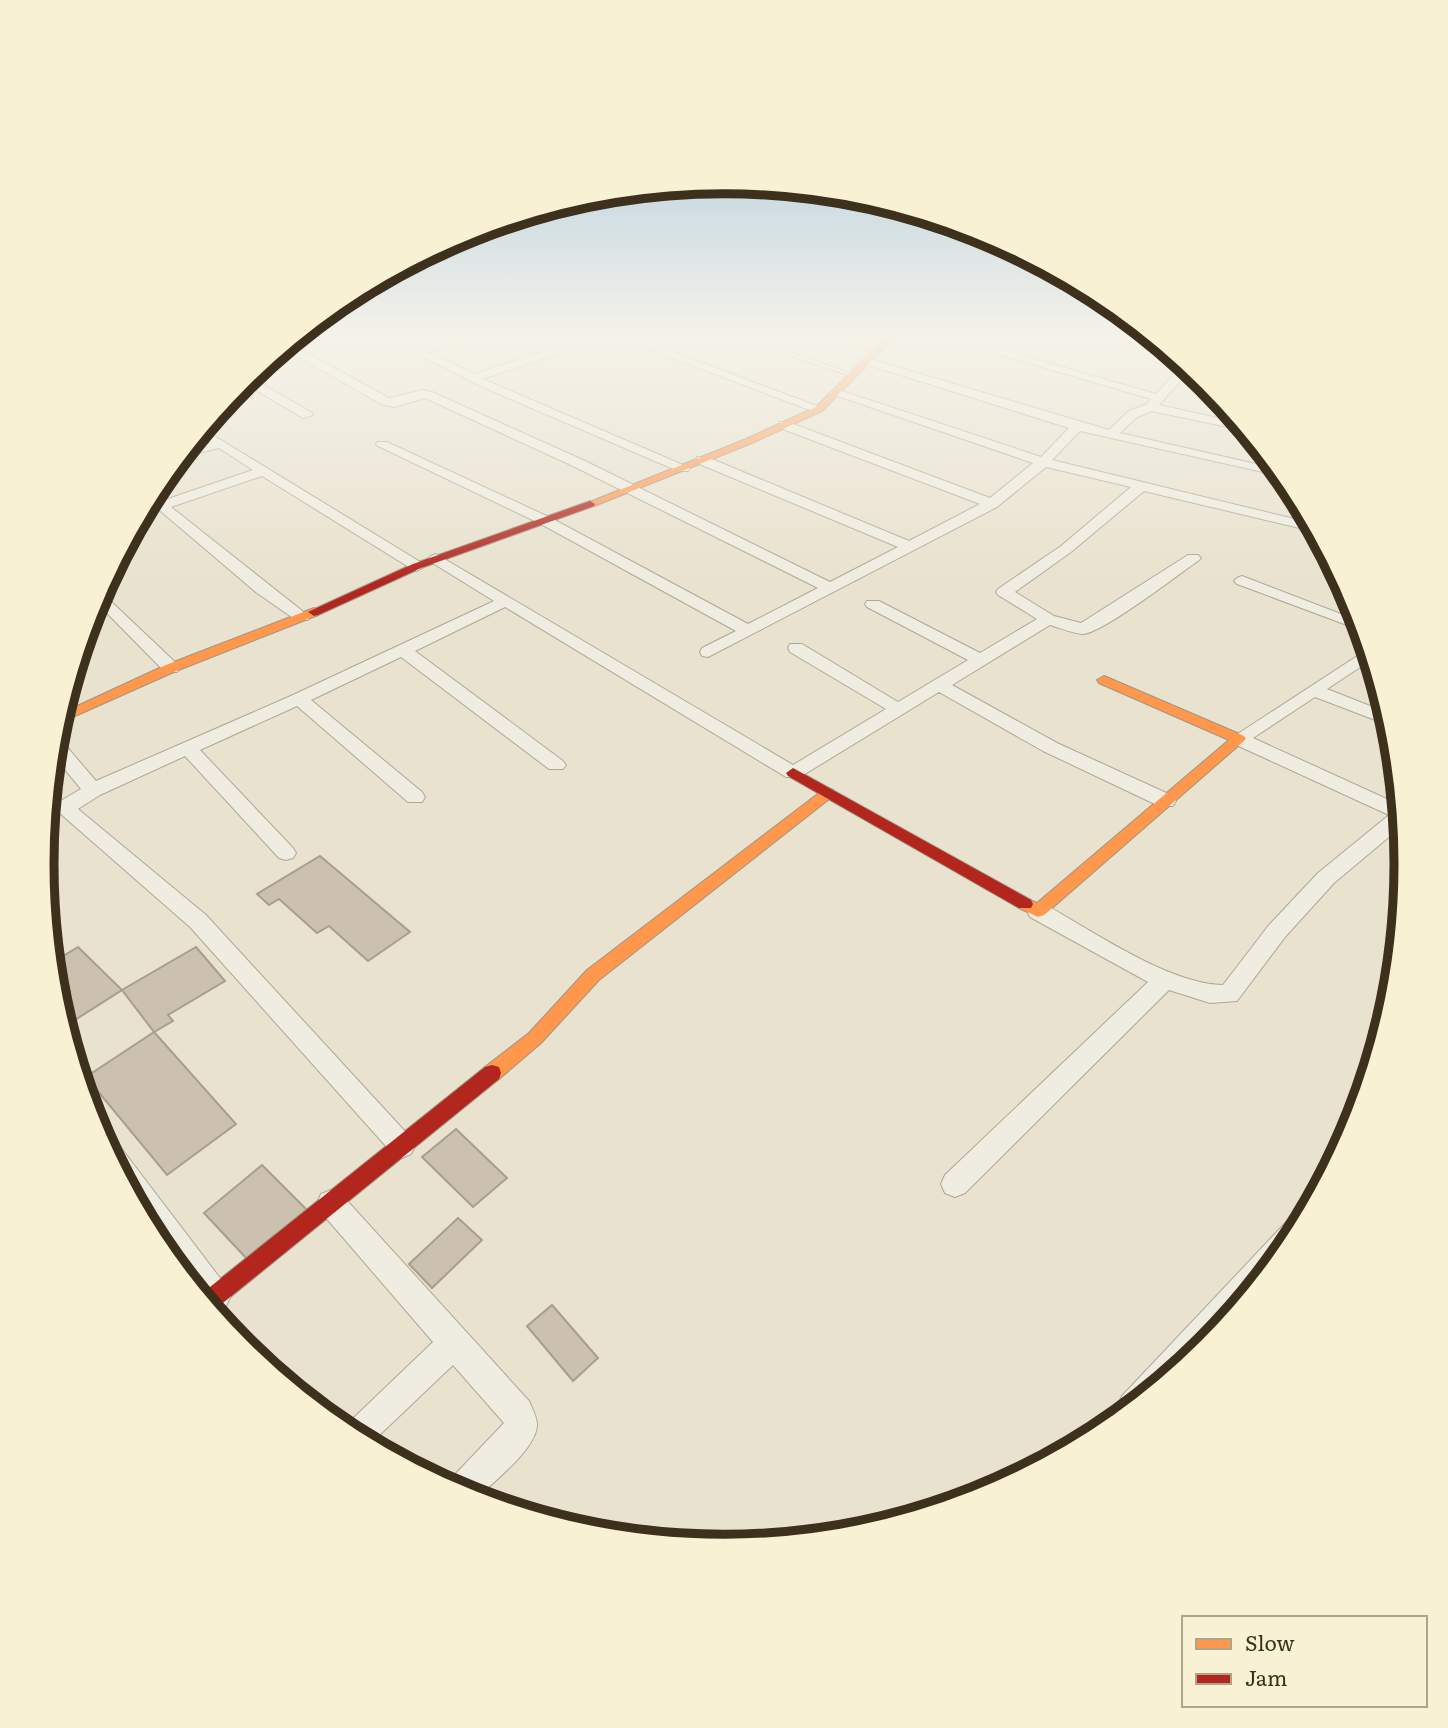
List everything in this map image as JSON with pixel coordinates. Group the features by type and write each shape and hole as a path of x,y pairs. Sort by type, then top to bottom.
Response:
{"street":[{"path":"483,421 628,488 830,589"},
{"path":"573,421 683,468"},
{"path":"72,714 172,668 302,617 417,566 546,521 683,468 794,421"},
{"path":"918,421 1043,462 1301,525"},
{"path":"1057,421 1265,470"},
{"path":"1111,435 1126,421"},
{"path":"784,425 992,504"},
{"path":"708,652 992,504 1043,462 1077,427"},
{"path":"208,437 417,566"},
{"path":"197,450 220,444"},
{"path":"382,445 546,521 748,631"},
{"path":"702,460 911,547"},
{"path":"263,471 164,505 164,508 262,590 302,617"},
{"path":"1141,486 1066,550 1004,592 1048,619 1083,629 1101,620 1193,558"},
{"path":"436,559 828,793 1038,911 1166,979 1205,993 1229,994 1278,931 1326,878 1392,822"},
{"path":"1242,581 1348,622"},
{"path":"57,811 93,790 299,699 506,601"},
{"path":"107,604 172,668"},
{"path":"873,604 980,660"},
{"path":"793,773 1048,619"},
{"path":"796,648 898,709"},
{"path":"402,650 556,765"},
{"path":"1038,911 1239,738 1361,660"},
{"path":"1104,680 1239,738 1391,809"},
{"path":"939,685 1050,747 1166,801"},
{"path":"1314,690 1377,716"},
{"path":"299,699 415,797"},
{"path":"188,748 286,853"},
{"path":"63,755 93,790"},
{"path":"214,1298 535,1038 593,975 828,793"},
{"path":"57,813 198,921 402,1146"},
{"path":"955,1184 1166,979"},
{"path":"331,1203 518,1412 521,1426 512,1441 468,1483"},
{"path":"1190,1345 1236,1296"},
{"path":"363,1428 454,1343"}],"building":[{"path":"320,856 410,932 368,961 329,926 317,933 279,899 269,905 257,894"},
{"path":"78,947 122,990 73,1021 61,957"},
{"path":"196,947 225,981 168,1015 173,1021 154,1032 122,990"},
{"path":"154,1032 236,1124 167,1175 92,1084 89,1075"},
{"path":"456,1129 507,1178 473,1207 422,1157"},
{"path":"262,1165 307,1210 248,1260 204,1213"},
{"path":"458,1218 482,1240 432,1288 409,1264"},
{"path":"552,1305 598,1358 573,1381 527,1326"}],"traffic: slow":[{"path":"590,504 794,421"},
{"path":"72,714 171,668 314,612"},
{"path":"1025,904 1038,911 1239,739 1104,680"},
{"path":"492,1073 535,1038 593,975 828,793"}],"traffic: jam":[{"path":"314,612 417,566 590,504"},
{"path":"793,773 1025,904"},
{"path":"213,1298 492,1073"}]}
